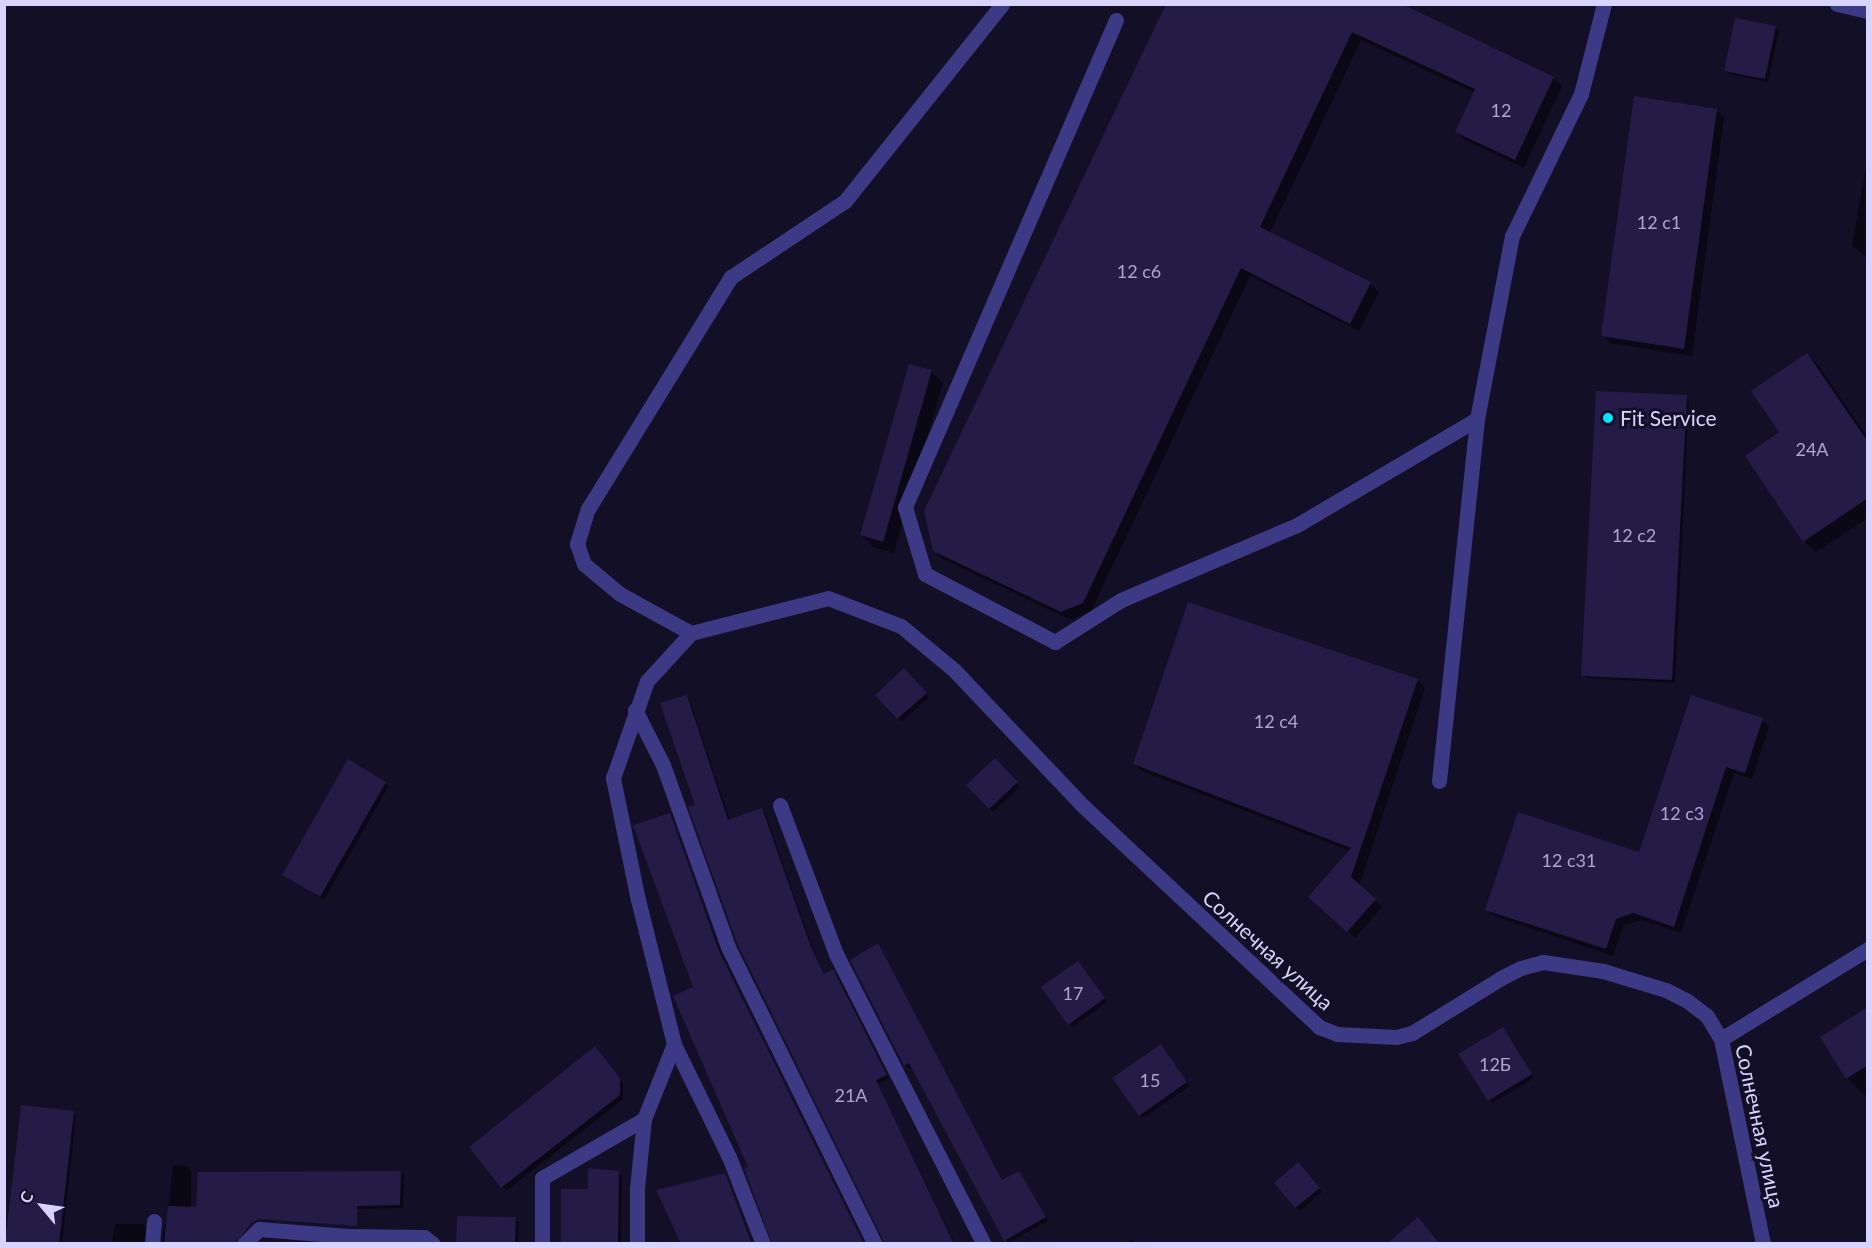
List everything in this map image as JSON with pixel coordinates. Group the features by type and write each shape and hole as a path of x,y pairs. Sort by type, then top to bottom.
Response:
{"street":[{"path":"763,1244 729,1156 674,1044 638,900 613,778 646,681 691,633 620,594 584,564 577,544 588,509 731,277 845,201 1002,4"},
{"path":"1439,781 1476,419 1512,236 1581,94 1604,4"},
{"path":"1837,4 1868,10"},
{"path":"1116,20 905,507 925,574 1054,642 1121,600 1298,525 1476,419"},
{"name":"Солнечная улица","path":"691,633 828,598 901,626 954,670 1082,805 1319,1027 1337,1034 1396,1037 1412,1033 1501,978 1521,968 1543,962 1603,971 1666,990 1686,1000 1707,1016 1721,1040 1763,1244"},
{"path":"635,710 663,765 728,947 875,1244"},
{"path":"780,805 836,954 984,1244"},
{"path":"1721,1040 1868,949"},
{"path":"647,1244 637,1237 637,1188 644,1119 674,1044"},
{"path":"542,1244 542,1178 644,1119"},
{"path":"152,1244 154,1221"},
{"path":"243,1244 259,1229 348,1240 424,1237 433,1244"}],"building":[{"path":"1166,4 1402,4 1554,77 1515,160 1455,132 1475,89 1352,32 1260,227 1371,282 1350,324 1241,268 1083,603 1061,612 933,551 924,511"},
{"path":"1735,18 1776,26 1765,79 1724,71"},
{"path":"1634,96 1717,109 1684,349 1601,336"},
{"path":"1807,353 1868,442 1868,498 1803,542 1745,456 1779,432 1751,391"},
{"path":"909,364 932,370 883,542 860,535"},
{"path":"1596,391 1687,395 1672,680 1581,676"},
{"path":"1188,602 1418,679 1351,877 1376,899 1347,932 1308,897 1351,848 1133,764"},
{"path":"904,668 927,693 897,719 875,695"},
{"path":"687,695 728,820 762,808 811,947 824,974 833,969 887,1075 876,1080 954,1244 885,1244 737,943 688,807 695,805 660,703"},
{"path":"1691,695 1763,718 1745,773 1726,767 1674,927 1633,913 1616,919 1606,949 1485,910 1518,812 1639,852"},
{"path":"995,758 1018,782 989,809 966,785"},
{"path":"348,759 386,782 320,897 282,875"},
{"path":"670,813 719,951 864,1244 772,1244 744,1168 748,1167 673,996 693,987 633,825"},
{"path":"878,943 1002,1180 1019,1171 1046,1217 1004,1241 909,1063 904,1066 850,960"},
{"path":"1078,961 1105,998 1068,1025 1041,987"},
{"path":"1868,1007 1868,1065 1846,1079 1820,1037"},
{"path":"1503,1027 1532,1074 1488,1101 1458,1054"},
{"path":"1161,1044 1187,1082 1139,1116 1112,1078"},
{"path":"595,1046 620,1078 620,1095 501,1188 469,1147"},
{"path":"21,1105 74,1111 59,1244 5,1244"},
{"path":"1298,1162 1320,1188 1295,1208 1274,1183"},
{"path":"588,1168 619,1171 618,1244 561,1244 561,1189 588,1189"},
{"path":"401,1171 400,1205 357,1206 357,1226 259,1219 252,1222 235,1244 164,1244 168,1206 196,1207 198,1172"},
{"path":"725,1173 752,1244 681,1244 656,1190"},
{"path":"457,1216 516,1217 515,1244 456,1244"},
{"path":"1418,1217 1440,1244 1386,1244"}],"place":[{"name":"Fit Service","path":"1608,418"}]}
